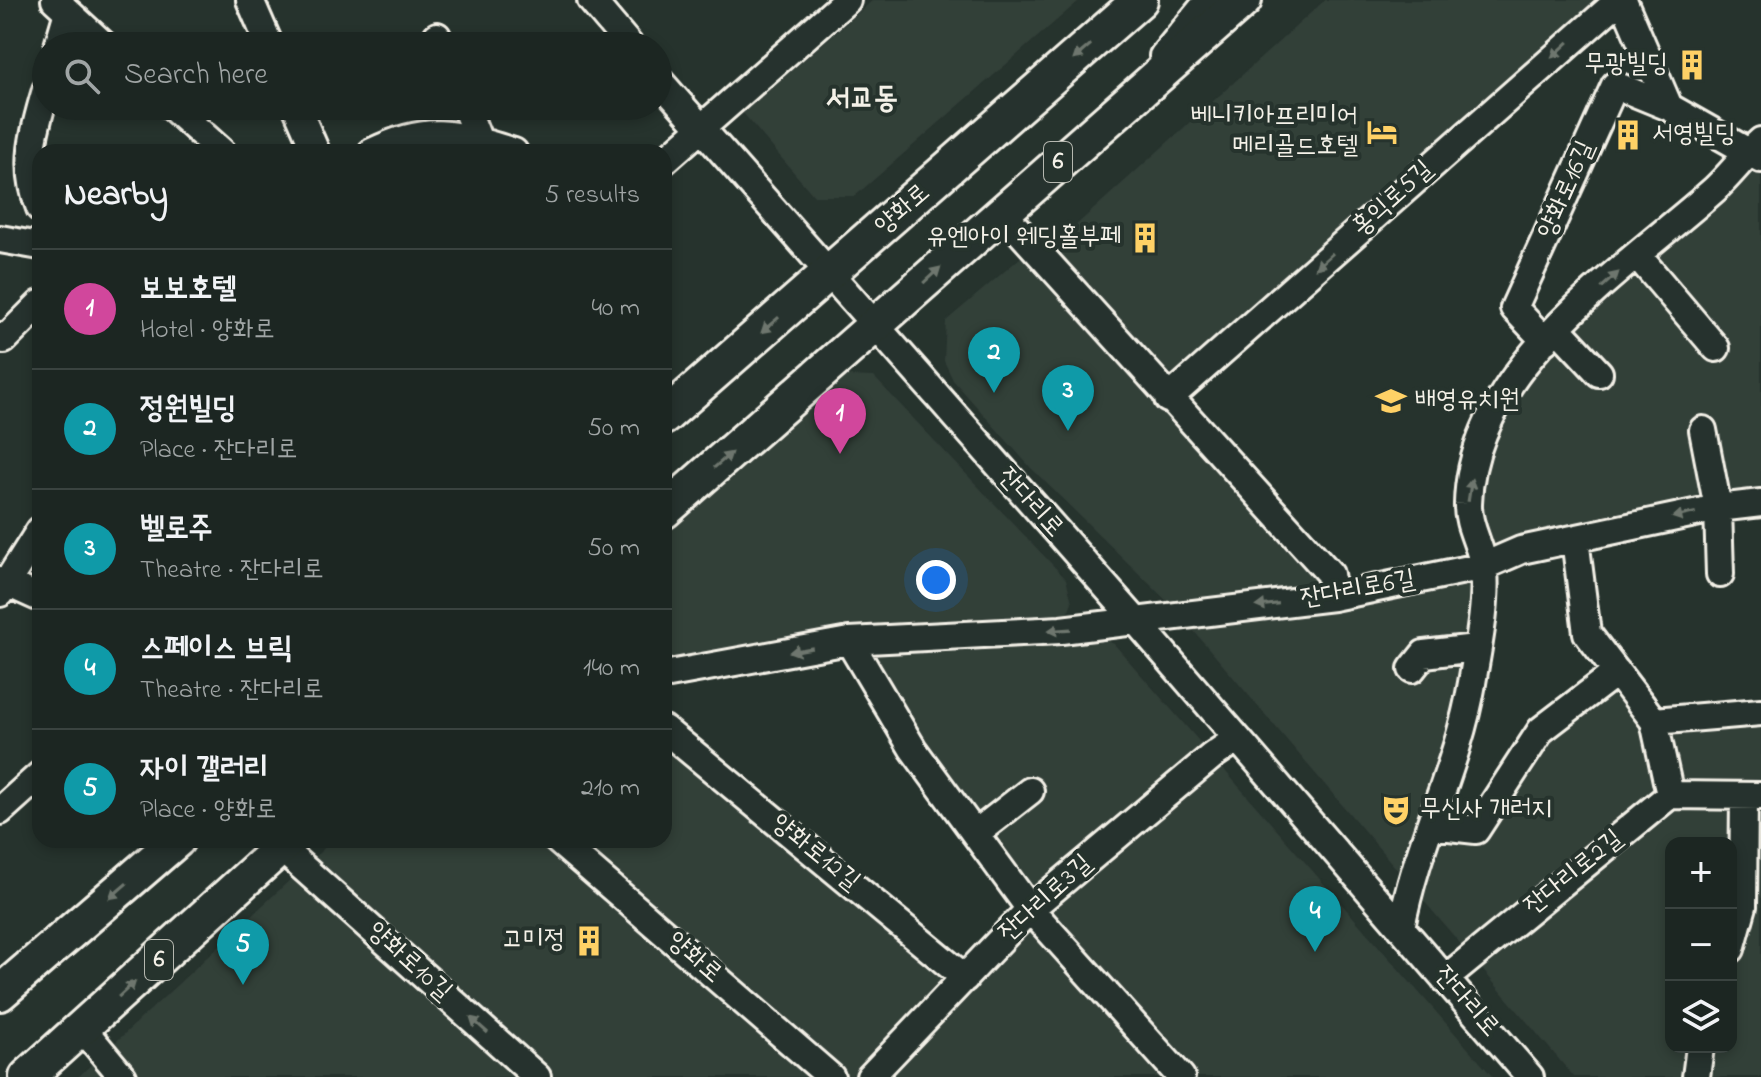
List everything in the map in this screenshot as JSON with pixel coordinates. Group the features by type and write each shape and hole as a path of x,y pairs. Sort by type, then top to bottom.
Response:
{"main road":[{"name":"양화로","path":"672,410 1140,0"},
{"name":"6","path":"672,504 1244,0"},
{"path":"0,993 168,848"},
{"name":"6","path":"27,1077 281,848"}],"street":[{"path":"250,0 264,32"},
{"path":"591,0 618,32"},
{"path":"672,154 847,0"},
{"path":"1117,111 1209,0"},
{"path":"1621,0 1669,107"},
{"name":"홍익로5길","path":"1168,399 1621,0"},
{"path":"59,32 61,6"},
{"path":"61,6 90,32"},
{"name":"양화로16길","path":"1551,335 1514,308 1615,85 1669,107 1756,151"},
{"name":"잔다리로","path":"672,96 1137,622 1530,1077"},
{"path":"32,174 31,145 38,120"},
{"path":"187,120 213,144"},
{"path":"302,120 313,144"},
{"path":"471,120 479,141"},
{"path":"388,144 437,131 488,144"},
{"path":"1401,928 1410,881 1431,825 1472,687 1484,566 1468,507 1476,448 1508,386 1551,335 1756,151"},
{"path":"1001,211 1168,399 1330,574 1333,597"},
{"path":"0,239 32,245"},
{"path":"1637,255 1716,348"},
{"path":"0,336 4,340 32,312"},
{"path":"1551,335 1599,373"},
{"path":"1703,430 1718,508 1720,574"},
{"name":"잔다리로6길","path":"1137,622 1333,597 1484,566 1521,550 1718,508 1761,503"},
{"path":"1575,539 1587,633 1654,721 1670,795 1752,796 1743,906 1737,928"},
{"path":"32,542 2,586 32,595"},
{"path":"672,674 849,641 1061,630 1137,622"},
{"path":"849,641 913,749 1030,909 1181,1077"},
{"path":"1412,669 1424,654 1476,648"},
{"path":"1431,825 1476,830 1541,730 1617,672"},
{"path":"1654,721 1761,712"},
{"name":"양화로12길","path":"672,736 965,978"},
{"name":"잔다리로3길","path":"870,1077 1030,909 1212,756 1237,739"},
{"path":"0,811 32,782"},
{"path":"975,834 1030,791"},
{"name":"잔다리로2길","path":"1445,979 1670,795"},
{"name":"양화로10길","path":"289,848 537,1077"},
{"name":"양화로","path":"566,848 831,1077"},
{"path":"83,1029 123,1077"},
{"path":"1696,1077 1699,1053"}],"shaded area":[{"path":"873,0 1080,0 855,196 814,196 743,113"},
{"path":"1325,0 1596,0 1596,8 1181,374 1160,371 1053,246"},
{"path":"1761,141 1761,503 1484,566 1476,448 1508,386"},
{"path":"1026,253 1320,577 1308,592 1174,608 1031,468 953,380 944,361 946,321"},
{"path":"841,376 874,377 1066,579 1072,602 1061,630 1095,635 1114,644 1493,1077 78,1077 324,848 672,848 672,730 964,977 1030,909 849,641 672,675 672,526"},
{"path":"1474,583 1483,594 1431,825 1477,830 1541,730 1617,672 1654,721 1761,712 1761,1077 1574,1077 1193,630"}],"place":[{"name":"무광빌딩","path":"1692,65"},
{"name":"베니키아프리미어 메리골드호텔","path":"1382,132"},
{"name":"서영빌딩","path":"1628,135"},
{"name":"유엔아이 웨딩홀부페","path":"1145,238"},
{"name":"정원빌딩","path":"994,393"},
{"name":"배영유치원","path":"1391,401"},
{"name":"벨로주","path":"1068,431"},
{"name":"보보호텔","path":"840,454"},
{"name":"무신사 개러지","path":"1396,810"},
{"name":"고미정","path":"589,941"},
{"name":"스페이스 브릭","path":"1315,952"},
{"name":"자이 갤러리","path":"243,985"}],"district":[{"name":"서교동","path":"862,100"}]}
